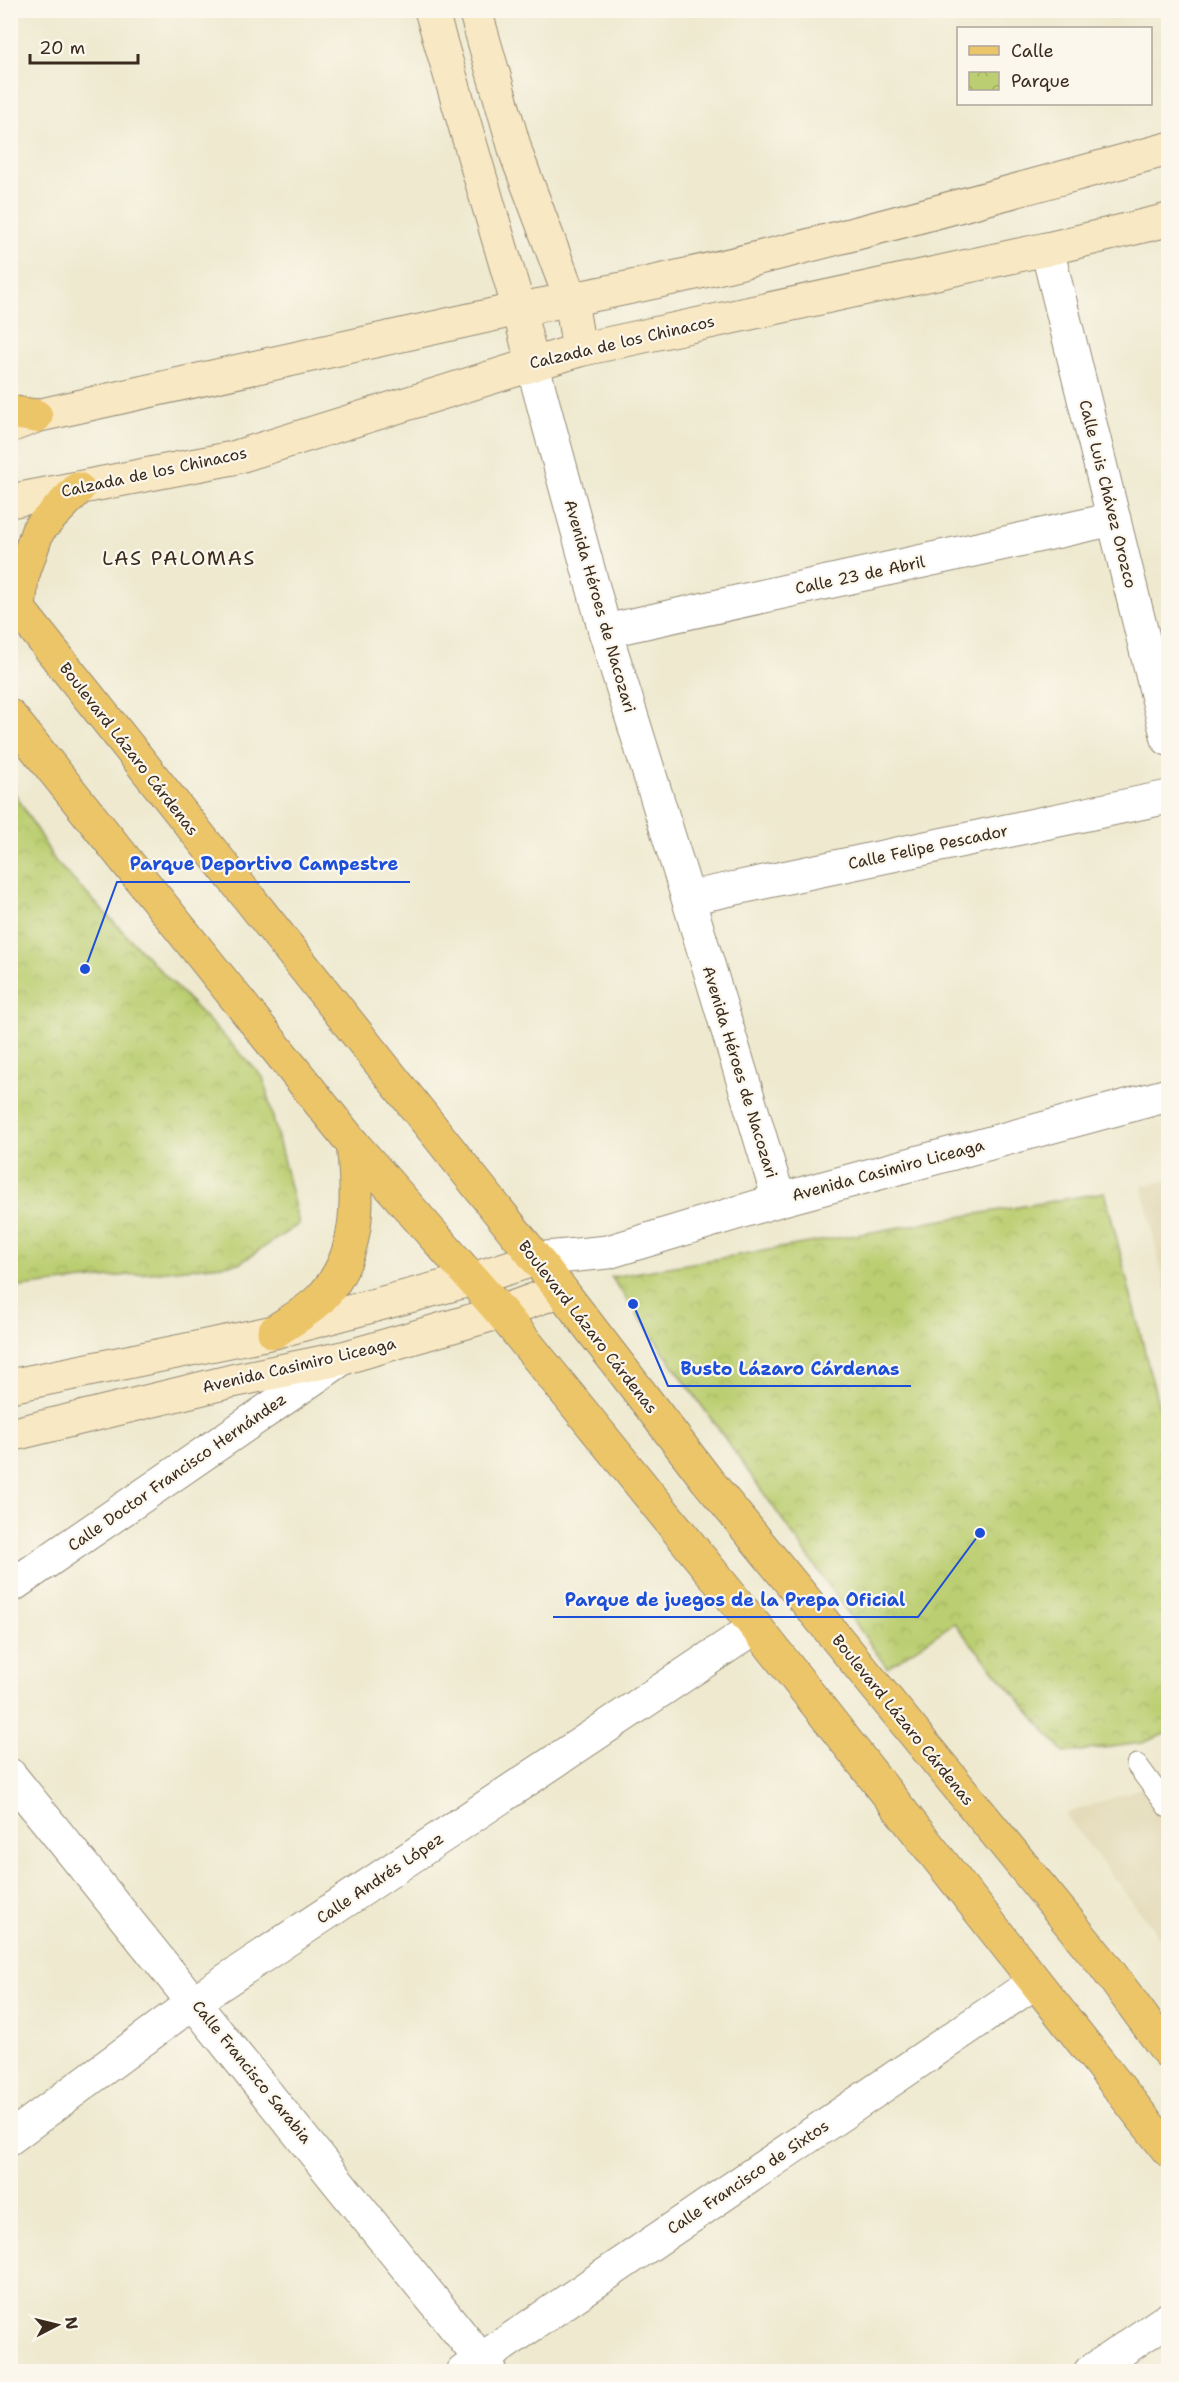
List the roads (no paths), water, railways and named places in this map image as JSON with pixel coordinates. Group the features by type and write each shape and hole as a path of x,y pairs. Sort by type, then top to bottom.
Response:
{"main road":[{"name":"Avenida Héroes de Nacozari","path":"431,10 519,309 532,363"},
{"path":"475,10 518,156 571,300 579,350"},
{"path":"19,418 782,254 1168,149"},
{"name":"Calzada de los Chinacos","path":"10,501 233,458 579,350 1047,249 1168,220"},
{"path":"15,604 38,530 78,489"},
{"name":"Boulevard Lázaro Cárdenas","path":"15,604 561,1290 707,1480 1104,1965 1168,2052"},
{"path":"10,716 353,1144 501,1312 756,1627 1168,2150"},
{"path":"274,1332 319,1300 344,1268 356,1223 357,1180 353,1144"},
{"name":"Avenida Casimiro Liceaga","path":"10,1386 274,1332 473,1279 536,1259"},
{"name":"Avenida Casimiro Liceaga","path":"10,1436 232,1381 343,1358 501,1312 561,1290"}],"street":[{"name":"Calle Luis Chávez Orozco","path":"1047,249 1168,739"},
{"name":"Avenida Héroes de Nacozari","path":"532,363 605,631 779,1200"},
{"name":"Calle 23 de Abril","path":"605,631 1114,519"},
{"name":"Calle Felipe Pescador","path":"688,898 1168,797"},
{"name":"Avenida Casimiro Liceaga","path":"536,1259 608,1252 779,1200 1168,1095"},
{"name":"Avenida Casimiro Liceaga","path":"561,1290 608,1252"},
{"name":"Calle Doctor Francisco Hernández","path":"10,1587 343,1358"},
{"name":"Calle Andrés López","path":"11,2137 195,2001 756,1627"},
{"name":"Calle Francisco Sarabia","path":"10,1775 195,2001 478,2367"},
{"name":"Calle Francisco de Sixtos","path":"478,2367 1035,1982"},
{"path":"1090,2372 1168,2319"}],"lane":[{"path":"1137,1766 1168,1807"}],"place":[{"name":"Parque Deportivo Campestre","path":"85,969"},
{"name":"Busto Lázaro Cárdenas","path":"633,1304"},
{"name":"Parque de juegos de la Prepa Oficial","path":"980,1533"}],"district":[{"name":"LAS PALOMAS","path":"179,558"}]}
